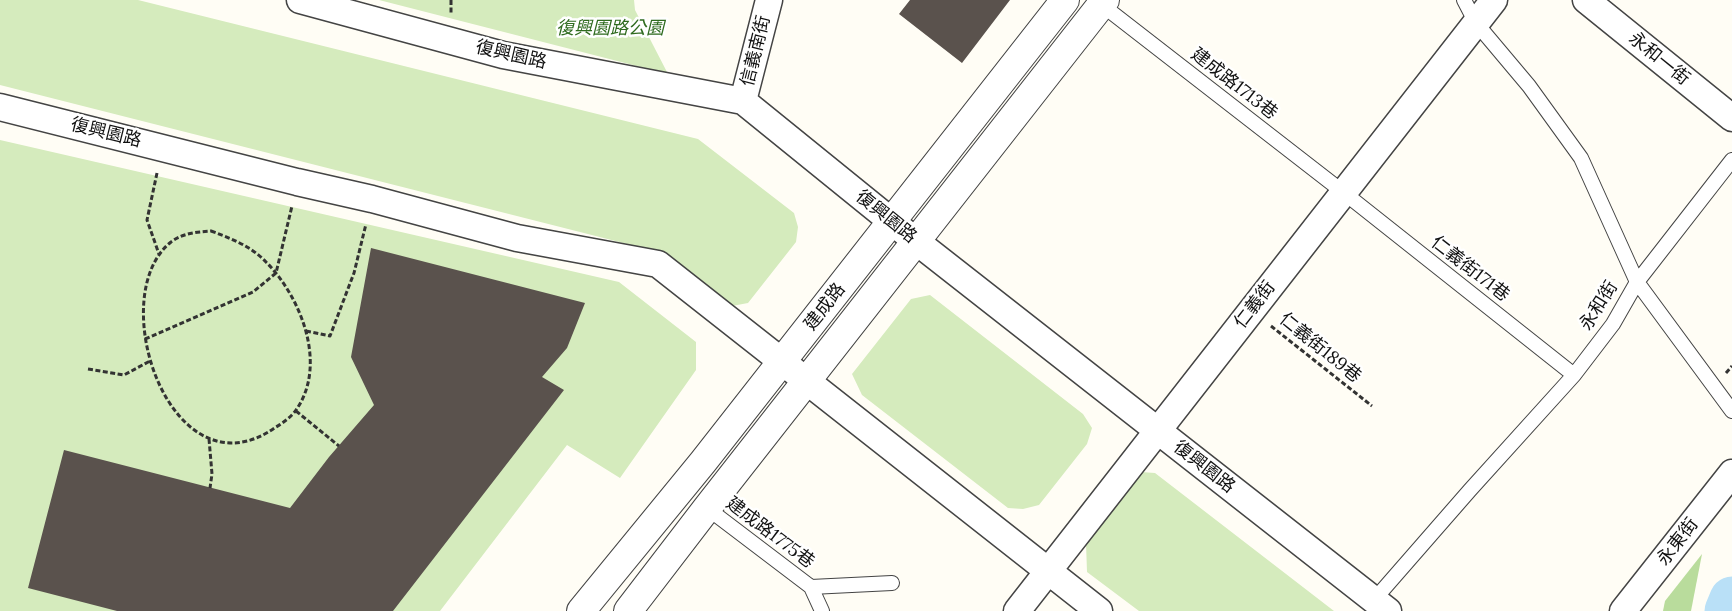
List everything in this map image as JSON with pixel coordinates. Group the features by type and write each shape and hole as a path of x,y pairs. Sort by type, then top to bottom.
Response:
{"street":[{"name":"復興園路","path":"300,0 503,54 743,101 917,242 1381,606"},
{"name":"信義南街","path":"743,101 769,0"},
{"name":"建成路","path":"580,611 703,462 1065,0"},
{"name":"仁義街","path":"1017,611 1494,0"},
{"name":"永和一街","path":"1586,0 1732,118"},
{"name":"建成路","path":"628,611 1104,2"},
{"name":"復興園路","path":"0,107 372,199 517,238 658,264 1099,611"},
{"name":"永東街","path":"1623,611 1732,473"}],"lane":[{"name":"永和街","path":"1381,606 1470,490 1574,375 1613,324 1636,282 1582,158 1529,86 1476,23 1464,0"},
{"name":"建成路1713巷","path":"1104,2 1343,192"},
{"path":"1732,160 1636,282 1732,411"},
{"name":"仁義街171巷","path":"1343,192 1574,375"},
{"name":"建成路1775巷","path":"707,508 811,587 822,611"},
{"name":"建成路1775巷","path":"811,587 892,583"}],"path":[{"path":"160,254 147,220 162,148"},
{"path":"145,340 253,292 276,273 298,182"},
{"path":"306,332 330,336 354,273 372,199"},
{"path":"211,231 230,238 253,251 266,261 276,273 294,300 306,332 311,360 308,386 296,411 259,438 242,443 209,439 198,433 179,417 172,407 150,361 145,340 145,297 150,276 160,254 172,241 192,232 211,231"},
{"name":"仁義街189巷","path":"1251,310 1372,406"},
{"path":"88,368 124,375 150,361"},
{"path":"296,411 339,446"},
{"path":"209,439 212,474 210,488"}],"green space":[{"path":"0,0 138,0 698,139 794,213 798,227 796,242 748,303 732,306 651,250 0,85"},
{"name":"復興園路公園","path":"379,0 634,0 635,10 668,74"},
{"path":"0,140 619,282 696,342 696,370 620,478 567,445 440,611 0,611"},
{"path":"930,295 1083,414 1092,428 1087,444 1039,505 1023,509 1008,508 862,395 852,374 911,299"},
{"path":"1141,472 1155,473 1334,611 1139,611 1087,572 1086,543"},
{"path":"1702,554 1691,611 1663,611 1665,601"}],"building":[{"path":"910,0 1010,0 962,63 899,14"},
{"path":"371,248 585,303 567,348 542,377 564,390 393,611 117,611 28,588 64,450 290,508 329,457 374,405 351,357"}],"waterway":[{"path":"1727,611 1732,599"}]}
